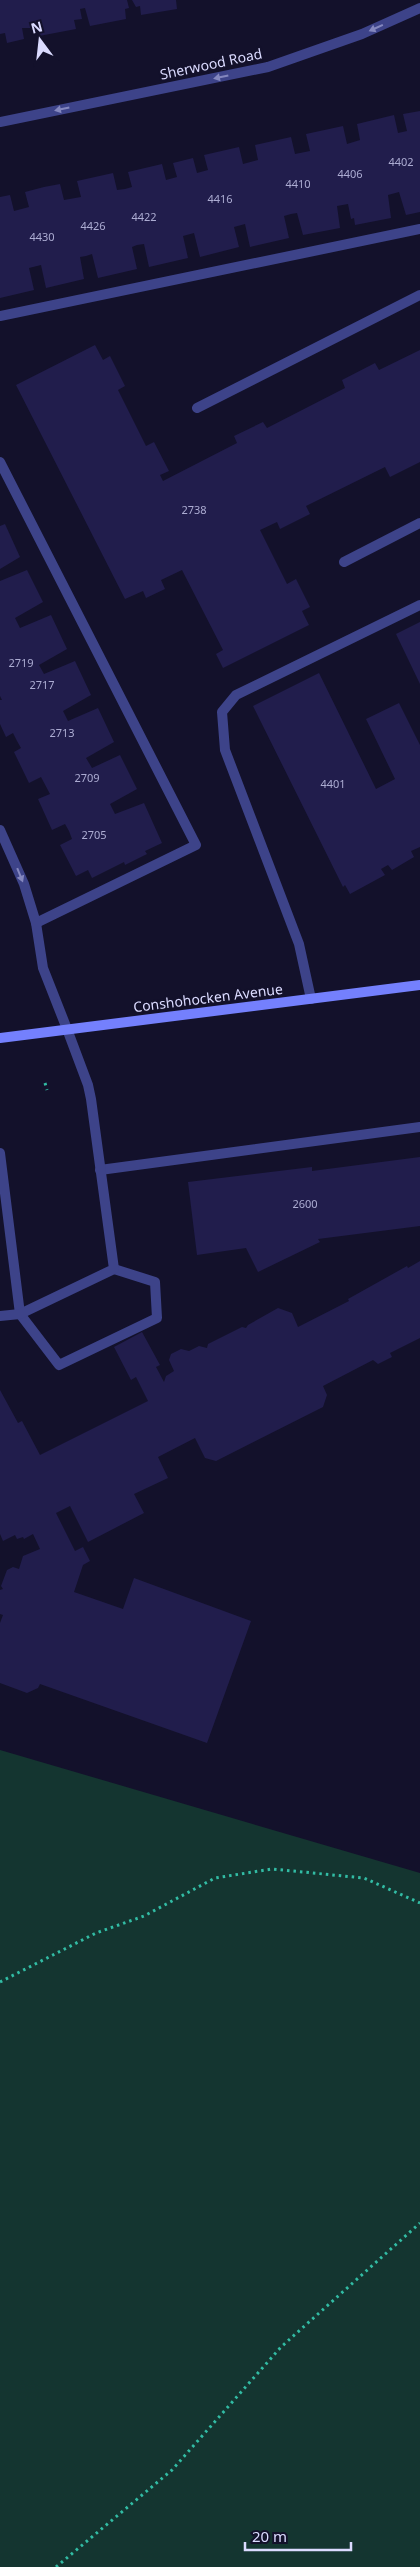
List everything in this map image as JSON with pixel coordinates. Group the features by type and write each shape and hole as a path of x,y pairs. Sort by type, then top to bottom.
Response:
{"main road":[{"name":"Conshohocken Avenue","path":"0,1038 420,985"}],"street":[{"name":"Sherwood Road","path":"0,122 268,67 362,34 420,8"},
{"path":"0,316 420,229"},
{"path":"196,408 420,295"},
{"path":"0,462 196,845 36,923"},
{"path":"344,562 420,523"},
{"path":"311,999 299,944 225,750 222,712 236,695 420,605"},
{"path":"0,830 24,884 36,923 43,968 88,1085 114,1269"},
{"path":"100,1170 420,1127"},
{"path":"0,1153 20,1314 59,1365 157,1318 155,1282 114,1269 20,1314 0,1316"}],"path":[{"path":"45,1083 47,1090"},
{"path":"0,1982 96,1933 144,1916 215,1878 272,1869 364,1878 420,1903"},
{"path":"56,2567 172,2470 281,2347 420,2223"}],"green space":[{"path":"0,1750 420,1873 420,2567 0,2567"}],"building":[{"path":"0,0 127,0 129,8 125,9 126,19 90,26 85,8 80,9 82,19 74,20 76,29 39,36 37,28 22,28 24,39 7,43 5,33 0,34"},
{"path":"132,0 176,0 177,9 141,15 140,6 136,7"},
{"path":"420,111 420,212 406,215 399,192 388,195 391,218 355,225 354,218 351,219 348,204 337,206 340,228 303,235 297,213 291,214 284,216 289,238 250,247 245,224 234,227 239,247 200,257 194,233 183,236 188,258 149,267 144,244 137,245 132,247 137,269 98,278 92,254 80,257 84,279 46,288 41,265 29,268 34,290 0,298 0,197 10,195 14,211 29,207 25,192 44,187 60,184 64,200 81,197 77,181 113,173 117,190 125,189 132,187 128,172 162,164 166,180 177,177 173,163 193,158 197,173 208,170 204,155 239,147 243,164 258,160 255,145 291,137 295,154 310,151 306,134 343,126 347,144 360,140 357,124 394,115 398,133 407,131 403,114"},
{"path":"95,345 103,360 110,356 125,386 118,390 146,446 154,442 169,471 160,475 163,481 237,443 234,436 263,422 267,428 345,388 342,380 375,363 379,370 420,350 420,462 390,477 385,467 306,506 310,514 280,529 277,522 260,530 287,584 296,579 310,607 302,611 309,625 223,668 216,654 223,650 182,570 161,580 165,589 146,598 143,591 125,599 16,385"},
{"path":"5,524 20,557 0,569 0,526"},
{"path":"27,570 43,602 15,618 20,628 51,615 67,649 39,665 44,674 75,661 91,695 63,711 68,721 98,708 114,742 86,758 92,768 120,755 137,789 110,804 115,814 144,803 162,843 145,851 147,854 125,865 124,862 92,878 88,870 76,876 60,845 72,839 69,831 65,824 52,830 38,799 50,794 41,777 29,783 14,752 21,748 13,733 6,737 0,724 0,700 2,700 0,696 0,581"},
{"path":"420,622 420,684 396,634"},
{"path":"319,673 376,789 395,779 366,719 399,703 420,745 420,847 411,851 414,857 392,870 388,865 381,869 385,875 350,894 345,885 343,887 253,706"},
{"path":"420,1157 420,1226 318,1239 320,1242 258,1272 246,1248 197,1255 188,1182 312,1167 312,1171"},
{"path":"420,1261 420,1338 390,1353 392,1357 378,1364 373,1360 323,1386 327,1395 323,1407 216,1461 205,1458 195,1438 158,1457 168,1478 134,1494 144,1513 88,1542 70,1506 56,1513 75,1551 83,1547 90,1561 83,1565 74,1592 123,1609 134,1578 251,1621 207,1743 40,1684 38,1688 27,1693 0,1683 0,1623 3,1615 0,1614 0,1590 3,1589 1,1586 7,1570 13,1567 19,1569 23,1556 40,1549 33,1534 24,1539 23,1537 17,1539 15,1535 3,1541 0,1534 0,1390 18,1423 22,1421 40,1455 148,1401 136,1377 131,1380 114,1347 142,1332 160,1365 156,1367 164,1382 166,1376 174,1371 169,1360 171,1354 181,1349 189,1351 199,1346 207,1348 208,1344 242,1327 246,1328 278,1308 292,1313 298,1327 349,1301 348,1299 407,1266 408,1268"}]}
